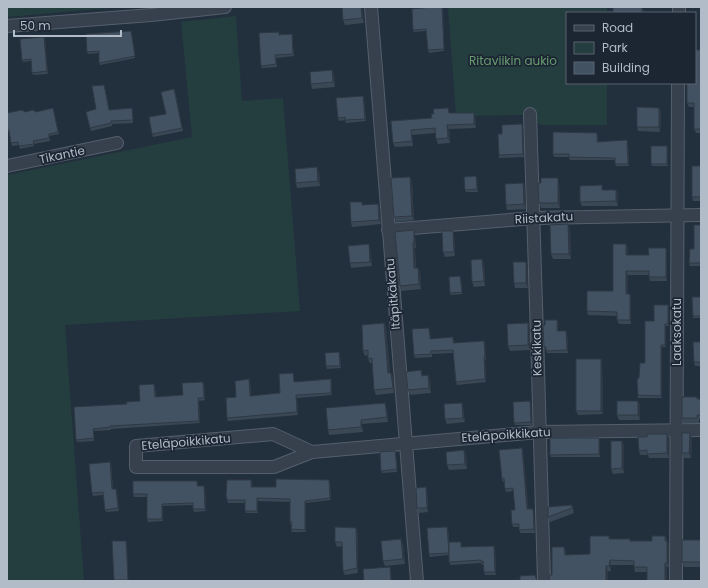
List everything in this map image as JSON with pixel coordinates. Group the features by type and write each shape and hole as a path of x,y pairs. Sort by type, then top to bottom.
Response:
{"street":[{"path":"7,26 150,15 225,7"},
{"name":"Itäpitkäkatu","path":"371,7 417,581"},
{"name":"Laaksokatu","path":"676,581 678,84"},
{"name":"Keskikatu","path":"530,114 544,581"},
{"name":"Tikantie","path":"7,166 117,143"},
{"name":"Riistakatu","path":"388,230 534,218 677,214 701,215"},
{"name":"Eteläpoikkikatu","path":"312,452 273,434 136,446 136,467 274,467 312,452 407,443 539,432 701,430"}],"green space":[{"path":"7,7 120,7 7,17"},
{"name":"Ritaviikin aukio","path":"448,7 607,7 607,12 566,12 566,84 607,84 607,125 541,125 523,115 456,116"},
{"path":"236,16 242,101 283,98 300,311 65,325 84,581 7,581 7,175 192,137 181,22"}],"building":[{"path":"342,7 361,7 362,18 343,20"},
{"path":"442,7 444,49 428,50 426,29 413,30 412,9"},
{"path":"613,7 642,7 642,12 613,12"},
{"path":"131,31 135,56 99,63 99,51 87,52 86,34"},
{"path":"279,32 279,35 292,34 293,54 275,55 276,64 261,66 259,33"},
{"path":"44,37 47,71 32,73 31,59 22,60 20,39"},
{"path":"696,50 701,50 701,129 694,129 694,103 687,103 687,84 696,84"},
{"path":"332,70 333,82 311,84 310,72"},
{"path":"104,85 109,110 132,108 133,120 111,121 111,123 90,128 86,112 96,109 92,86"},
{"path":"174,89 182,128 152,134 149,117 166,114 161,92"},
{"path":"363,96 365,119 345,120 345,117 338,118 336,98"},
{"path":"637,107 659,108 659,127 637,127"},
{"path":"53,108 58,132 49,134 49,138 33,141 34,144 19,146 18,142 11,143 9,130 7,130 7,113 22,110 25,112 33,110 36,112"},
{"path":"448,108 449,113 474,113 474,124 447,125 448,138 436,139 435,128 411,130 412,141 393,143 391,121 432,118 431,114 434,114 433,109"},
{"path":"522,124 523,154 499,155 498,134 502,134 502,125"},
{"path":"553,132 597,133 597,142 627,140 628,164 615,164 615,158 569,157 569,154 553,154"},
{"path":"651,146 667,146 667,164 651,164"},
{"path":"692,166 701,166 701,197 692,197"},
{"path":"317,167 318,181 296,183 295,169"},
{"path":"476,176 477,189 465,190 464,177"},
{"path":"410,177 412,216 394,217 391,178"},
{"path":"541,178 558,178 558,203 539,203 538,183 541,183"},
{"path":"523,183 524,204 506,205 505,184"},
{"path":"602,185 602,190 616,190 616,201 580,202 580,186"},
{"path":"350,202 362,202 362,205 378,204 379,220 351,222"},
{"path":"568,224 569,254 551,254 550,225"},
{"path":"694,225 701,225 701,263 689,263 690,249 694,249"},
{"path":"414,230 414,268 418,268 419,284 400,286 395,232"},
{"path":"442,231 453,231 454,252 443,252"},
{"path":"369,244 370,262 350,263 348,246"},
{"path":"613,244 626,244 626,255 649,255 648,248 666,248 666,277 649,277 649,271 626,271 626,294 630,294 630,320 617,320 617,312 587,311 587,291 613,291"},
{"path":"482,259 484,281 472,282 471,260"},
{"path":"513,262 526,262 526,283 514,283"},
{"path":"460,276 462,292 450,293 449,277"},
{"path":"692,297 701,297 701,316 693,316"},
{"path":"654,305 668,305 668,324 665,324 665,345 661,345 661,396 638,395 637,379 639,378 640,363 645,363 645,321 654,321"},
{"path":"545,320 557,320 557,331 566,331 567,350 546,351 546,347 544,347 543,325 545,325"},
{"path":"384,323 388,373 391,373 393,388 374,390 372,358 368,359 368,350 363,351 362,325"},
{"path":"528,323 528,345 508,346 507,324"},
{"path":"429,328 430,339 453,337 453,343 484,341 485,379 456,382 453,350 431,351 431,354 414,355 412,329"},
{"path":"693,342 701,342 701,362 694,362"},
{"path":"339,352 340,366 326,366 325,353"},
{"path":"576,359 601,359 601,411 576,411"},
{"path":"421,370 422,376 428,375 429,388 408,390 406,372"},
{"path":"293,373 294,382 331,379 331,393 296,395 297,412 227,418 226,398 236,397 235,381 249,379 250,396 280,393 279,374"},
{"path":"203,382 204,398 198,398 199,421 110,426 93,429 94,438 76,440 74,407 127,404 126,402 140,401 139,385 154,384 155,397 183,395 182,383"},
{"path":"682,397 697,397 697,399 701,399 701,415 697,415 697,418 682,418"},
{"path":"530,401 531,422 514,423 513,402"},
{"path":"617,401 638,401 638,415 617,415"},
{"path":"385,403 387,417 361,420 361,427 328,430 326,408"},
{"path":"462,403 463,418 445,419 444,404"},
{"path":"682,433 690,433 689,453 682,453"},
{"path":"647,434 667,434 667,453 647,454 647,450 639,451 638,437 647,437"},
{"path":"550,438 599,438 599,454 550,455"},
{"path":"611,441 622,441 622,468 611,469"},
{"path":"522,448 527,509 533,509 534,529 519,530 519,524 512,524 511,510 515,510 513,488 505,489 504,478 502,479 499,450"},
{"path":"464,450 465,464 447,465 446,452"},
{"path":"395,451 397,469 381,471 380,452"},
{"path":"110,462 112,489 116,489 118,508 105,510 103,492 92,493 89,464"},
{"path":"276,479 329,480 330,498 305,501 305,530 291,529 292,522 290,522 290,499 257,498 257,511 245,511 245,500 227,500 227,480 251,480 251,487 276,487"},
{"path":"133,481 197,481 197,486 204,486 205,509 193,509 193,503 162,504 162,519 147,519 147,494 133,494"},
{"path":"426,487 427,508 417,508 416,488"},
{"path":"572,505 572,508 548,517 548,507"},
{"path":"335,527 356,528 357,568 343,571 342,542 335,542"},
{"path":"447,527 449,553 429,554 427,528"},
{"path":"590,536 609,536 609,539 630,539 630,541 652,541 652,536 665,536 665,541 667,541 667,563 665,563 665,581 647,581 647,567 634,567 634,561 610,560 609,566 606,566 606,581 548,581 550,575 552,575 552,547 564,547 565,555 590,554"},
{"path":"401,539 403,559 383,561 381,541"},
{"path":"682,540 701,540 701,562 682,562"},
{"path":"112,541 126,541 128,580 114,580"},
{"path":"449,542 461,542 461,547 494,546 495,572 484,572 483,561 481,562 481,560 449,562"},
{"path":"390,567 391,581 364,581 363,569"},
{"path":"535,575 537,581 514,581 520,580 520,576"}]}
